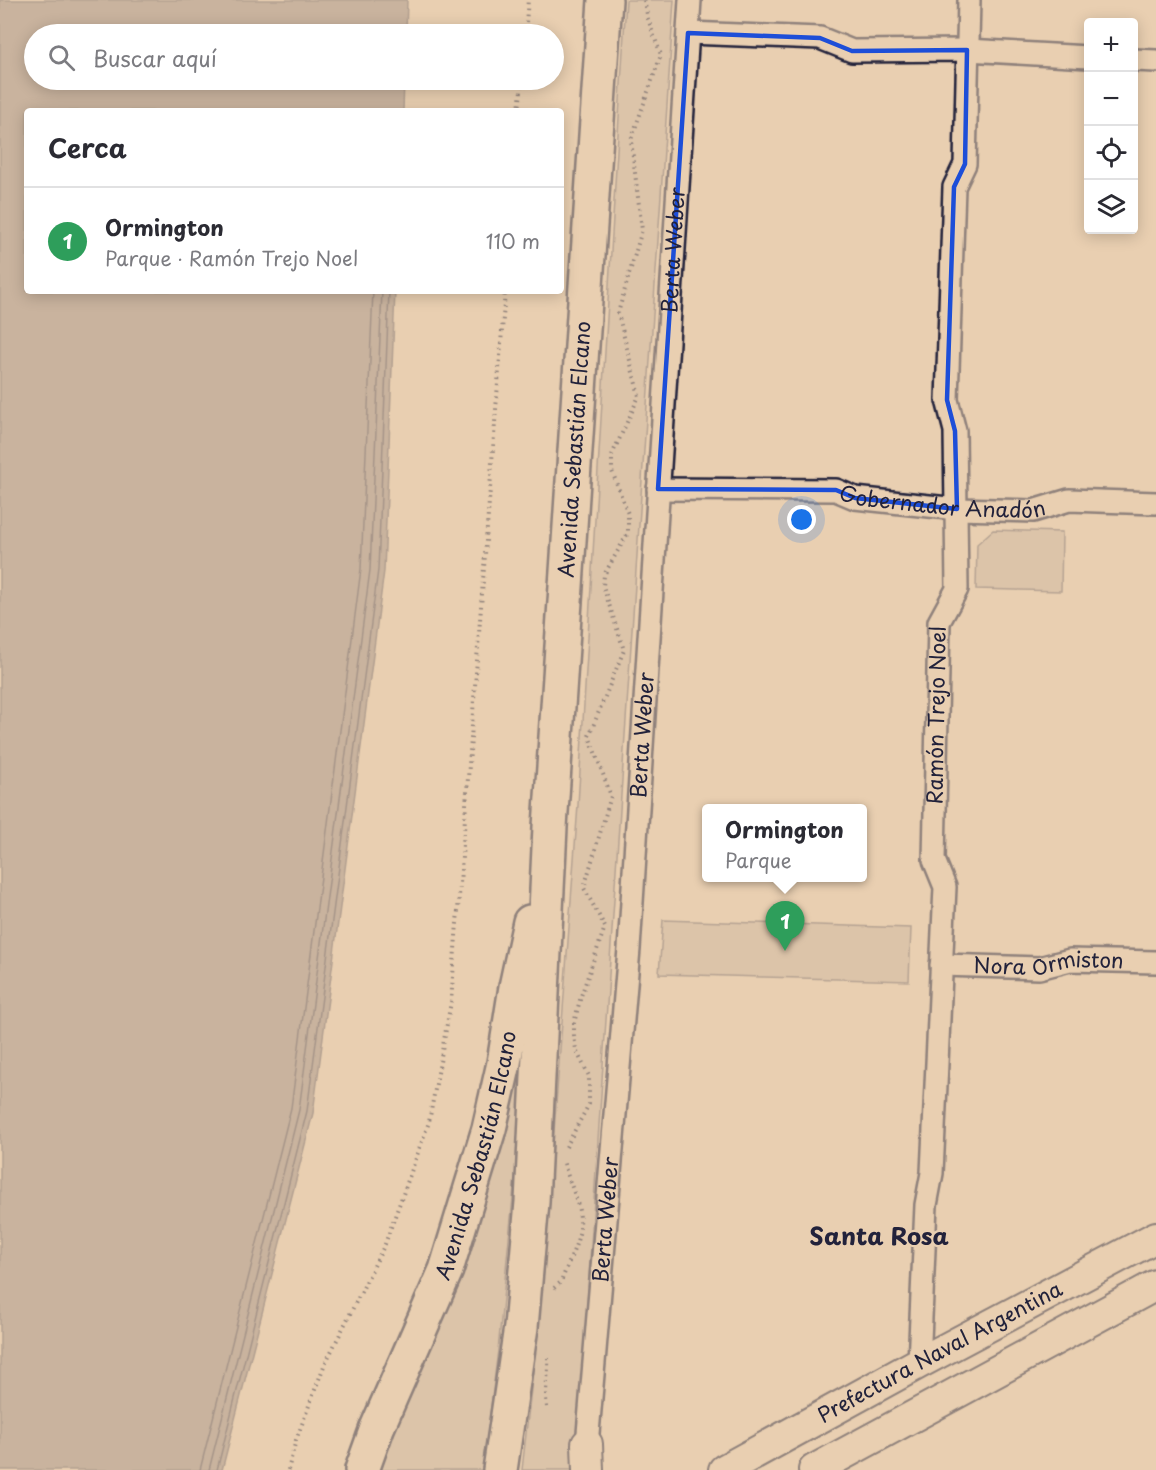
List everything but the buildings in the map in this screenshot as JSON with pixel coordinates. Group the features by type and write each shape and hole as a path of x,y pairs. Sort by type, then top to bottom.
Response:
{"main road":[{"name":"Avenida Sebastián Elcano","path":"501,1470 521,1327 532,1202 550,827 605,0"},
{"name":"Avenida Sebastián Elcano","path":"362,1470 377,1428 446,1270 489,1129 504,1064 516,987 550,827"},
{"name":"Prefectura Naval Argentina","path":"724,1470 1156,1237"},
{"name":"Prefectura Naval Argentina","path":"814,1470 1156,1285"}],"street":[{"name":"Berta Weber","path":"587,1461 629,949 690,0"},
{"name":"Ramón Trejo Noel","path":"919,1363 926,1205 932,1173 945,887 934,860 939,622 957,589 955,431 947,400 954,187 965,164 969,0"},
{"path":"688,33 820,38 852,51 967,51 1084,57"},
{"path":"1138,60 1156,61"},
{"name":"Gobernador Anadón","path":"658,489 836,490 855,498 957,509 1033,511 1069,500 1156,503"},
{"name":"Nora Ormiston","path":"941,965 1039,968 1070,960 1156,962"}],"path":[{"path":"526,24 528,0"},
{"path":"552,1298 554,1289 561,1282 580,1228 574,1192 568,1180 564,1162 566,1145 589,1104 590,1096 589,1077 576,1050 574,1023 605,927 584,888 611,796 590,736 624,650 603,586 604,575 628,533 628,514 612,471 612,455 639,396 618,313 642,230 631,140 661,55 648,20 644,0"},
{"path":"519,108 521,90"},
{"path":"288,1470 296,1440 324,1366 385,1244 429,1122 452,1002 506,294"},
{"path":"547,1407 544,1394 548,1370 548,1348"}],"highlighted area":[{"path":"688,33 820,38 852,51 967,50 965,164 954,187 947,400 955,431 957,509 855,498 836,490 658,489"}],"shaded area":[{"path":"626,0 674,0 576,1470 522,1470 543,1281 578,805"},
{"path":"993,530 1062,532 1061,591 976,589 977,544"},
{"path":"663,920 911,928 909,981 659,974"},
{"path":"523,1056 527,1056 498,1350 483,1470 376,1470 436,1337 468,1255 491,1181"}],"water":[{"path":"0,0 407,0 406,24 24,24 24,90 404,90 403,108 24,108 24,294 395,294 384,571 313,1113 222,1470 0,1470"}],"place":[{"name":"Ormington","path":"785,951"}],"district":[{"name":"Santa Rosa","path":"879,1237"}]}
